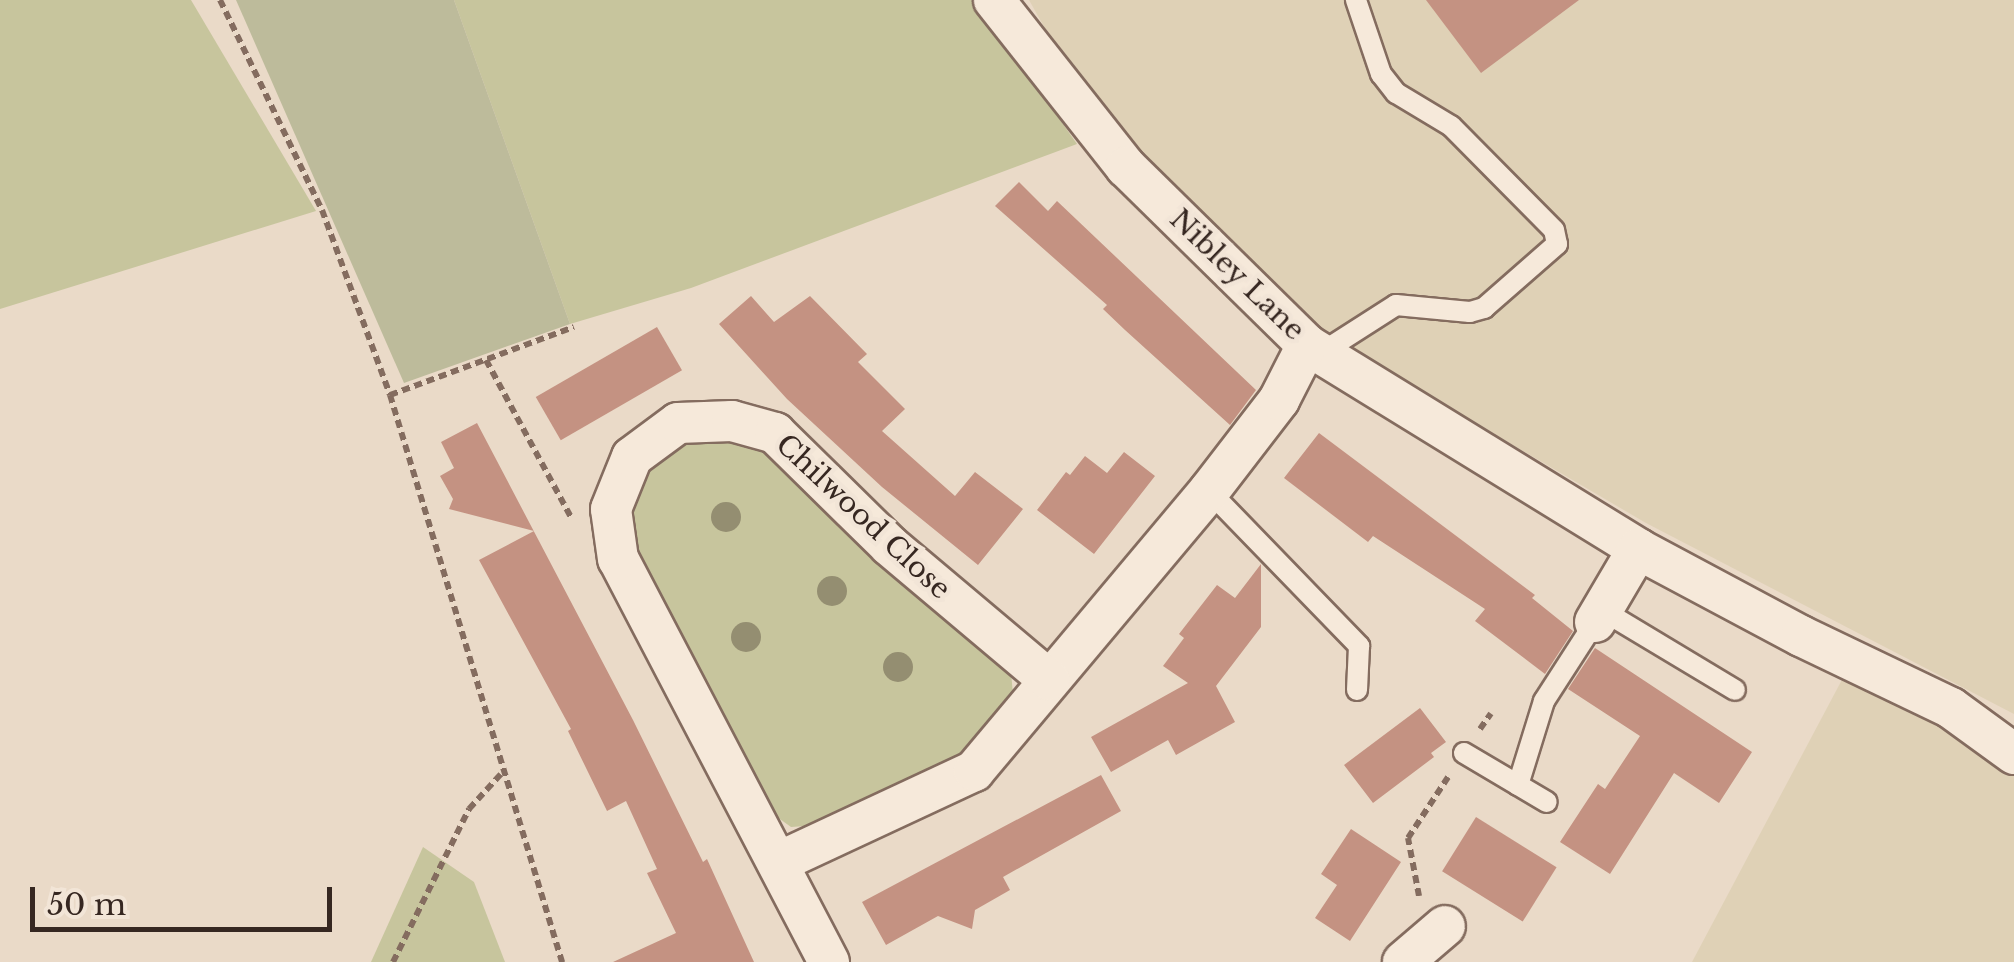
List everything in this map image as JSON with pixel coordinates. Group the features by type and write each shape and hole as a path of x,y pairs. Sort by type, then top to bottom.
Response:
{"street":[{"name":"Nibley Lane","path":"994,0 1126,167 1314,349 1638,549 1800,636 1951,708 2014,754"},
{"path":"778,862 974,771 1210,491 1314,349"},
{"name":"Chilwood Close","path":"829,962 618,559 611,510 632,457 678,423 732,421 775,433 890,546 1048,680"},
{"path":"1599,616 1638,549"}],"lane":[{"path":"1314,349 1396,305 1470,312 1484,308 1558,244 1554,230 1451,126 1396,93 1381,74 1356,0"},
{"path":"1210,491 1359,646 1358,690"},
{"path":"1518,785 1544,701 1599,616 1735,690"},
{"path":"1464,754 1547,802"}],"path":[{"path":"220,0 322,210 390,395 562,962"},
{"path":"390,395 574,327"},
{"path":"486,360 580,533 614,540"},
{"path":"1424,948 1408,838 1491,713"},
{"path":"393,962 469,809 502,770"}],"shaded area":[{"path":"0,0 191,0 316,211 0,309"},
{"path":"236,0 454,0 570,324 404,383"},
{"path":"454,0 976,0 1077,144 691,288 570,324"},
{"path":"1029,0 2014,0 2014,714 1646,523 1330,338 1147,164 1065,64"},
{"path":"702,434 741,435 786,460 1010,663 1014,704 964,758 820,825 791,827 766,809 628,552 628,492 659,448"},
{"path":"1845,674 1944,725 2014,775 2014,962 1692,962"},
{"path":"423,847 474,882 505,962 371,962"}],"building":[{"path":"1426,0 1579,0 1481,73"},
{"path":"1019,182 1048,211 1057,201 1256,390 1230,425 1103,309 1107,305 995,206"},
{"path":"751,296 774,322 810,296 867,354 858,362 905,409 882,431 955,496 975,472 1023,509 978,565 882,487 787,399 719,324"},
{"path":"657,327 682,370 561,440 536,397"},
{"path":"477,423 534,531 449,509 453,499 440,476 454,468 441,442"},
{"path":"1319,433 1535,595 1532,598 1573,631 1545,674 1475,621 1485,609 1373,536 1368,542 1284,478"},
{"path":"1124,452 1155,476 1094,554 1037,510 1066,472 1070,475 1085,456 1107,473"},
{"path":"534,531 703,862 707,859 754,962 613,962 676,933 647,873 657,869 626,801 607,811 568,731 571,729 479,560"},
{"path":"1261,564 1261,627 1216,686 1235,722 1176,755 1168,740 1111,772 1091,737 1188,683 1163,666 1184,638 1179,634 1217,585 1235,598"},
{"path":"1595,648 1752,752 1719,803 1674,773 1610,874 1560,842 1598,784 1605,789 1640,736 1568,689"},
{"path":"1420,708 1446,742 1431,753 1434,757 1373,803 1344,765"},
{"path":"1101,775 1121,811 1003,877 1010,890 975,910 972,929 938,916 886,945 862,902"},
{"path":"1476,817 1557,867 1523,922 1442,871"},
{"path":"1351,829 1401,862 1350,941 1315,918 1337,885 1321,874"}]}
